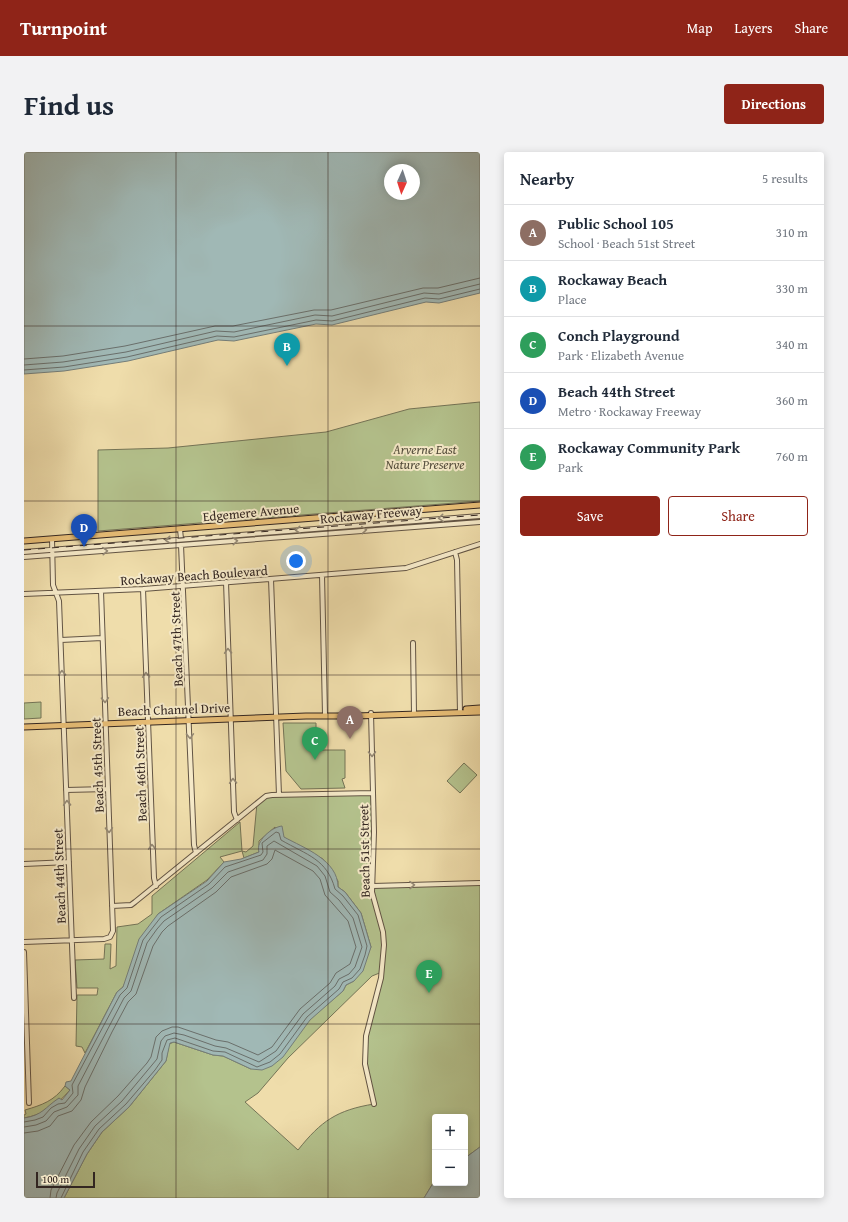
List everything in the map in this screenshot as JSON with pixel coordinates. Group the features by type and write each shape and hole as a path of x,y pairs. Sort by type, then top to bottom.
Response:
{"main road":[{"name":"Edgemere Avenue","path":"24,541 480,505"},
{"name":"Beach Channel Drive","path":"460,711 480,708"},
{"name":"Beach Channel Drive","path":"24,727 231,718 460,711 480,712"}],"street":[{"name":"Rockaway Freeway","path":"24,552 480,516"},
{"name":"Rockaway Freeway","path":"24,557 480,522"},
{"path":"180,529 181,539"},
{"name":"Beach 44th Street","path":"52,539 53,585 59,601 61,640 74,998"},
{"name":"Rockaway Beach Boulevard","path":"24,594 143,589 409,568 480,544"},
{"name":"Beach 47th Street","path":"181,545 184,586 194,845 196,853"},
{"path":"455,552 457,560 460,711"},
{"path":"322,575 325,715"},
{"path":"271,579 279,795"},
{"path":"226,582 234,812 237,820"},
{"name":"Beach 46th Street","path":"143,589 154,878 156,886"},
{"name":"Beach 45th Street","path":"72,940 104,939 110,937 113,929 101,591"},
{"path":"61,640 102,638"},
{"path":"413,643 414,713"},
{"name":"Beach 51st Street","path":"371,714 373,897 383,932 384,951 381,981 366,1036 365,1064 374,1104"},
{"path":"66,790 108,789"},
{"path":"112,906 132,904 264,797 279,795 373,793"},
{"path":"24,864 69,862"},
{"path":"373,886 480,883"},
{"path":"24,942 72,940"},
{"path":"24,952 29,1103"}],"green space":[{"name":"Arverne East Nature Preserve","path":"480,402 480,501 98,531 98,450 168,448 326,432 409,409"},
{"path":"41,702 41,718 24,719 24,703"},
{"path":"283,723 316,723 316,750 345,750 345,778 342,779 345,788 301,789 286,771"},
{"path":"464,763 477,775 460,793 447,781"},
{"path":"373,793 373,886 480,883 480,1147 468,1156 468,1114 432,1114 432,1185 424,1198 64,1198 87,1154 102,1132 129,1107 166,1061 169,1044 174,1042 213,1055 223,1056 251,1069 343,991 346,985 354,981 371,947 361,913 345,892 338,887 338,881 323,859 283,837 275,827 259,841 259,852 244,858 242,851 246,852 253,846 257,803 264,797","holes":["382,972 366,1036 365,1064 374,1104 350,1110 331,1118 314,1131 298,1150 245,1102 258,1093 288,1058 372,976"]},
{"path":"240,822 242,851 220,857 224,862 207,880 158,914 123,987 117,992 85,1053 82,1047 76,1046 77,995 97,995 98,988 77,988 75,960 104,959 105,944 111,944 110,969 116,966 117,927 138,924 152,914 152,896"},
{"path":"65,1086 70,1090 50,1108 31,1117 24,1118 24,1115 26,1114 25,1110 52,1099"}],"water":[{"path":"24,152 480,152 480,293 439,303 426,302 332,325 316,324 234,341 218,340 128,361 64,371 24,374"},
{"path":"282,826 284,837 310,851 326,862 332,869 338,887 345,892 361,913 371,947 363,971 354,981 346,985 343,991 310,1020 283,1057 272,1066 262,1070 251,1069 223,1056 213,1055 174,1042 170,1043 166,1061 129,1107 102,1132 87,1154 64,1198 24,1198 24,1118 39,1113 59,1098 62,1100 70,1090 65,1086 66,1082 71,1081 117,992 123,987 139,939 158,914 207,881 224,862 241,859 259,852 258,848 265,835"},
{"path":"480,1147 480,1198 424,1198 432,1185 468,1186 468,1156"}],"railway":[{"path":"24,550 480,515"}],"place":[{"name":"Rockaway Beach","path":"287,366"},
{"name":"Beach 44th Street","path":"84,547"},
{"name":"Public School 105","path":"350,739"},
{"name":"Conch Playground","path":"315,760"},
{"name":"Rockaway Community Park","path":"429,993"}]}
